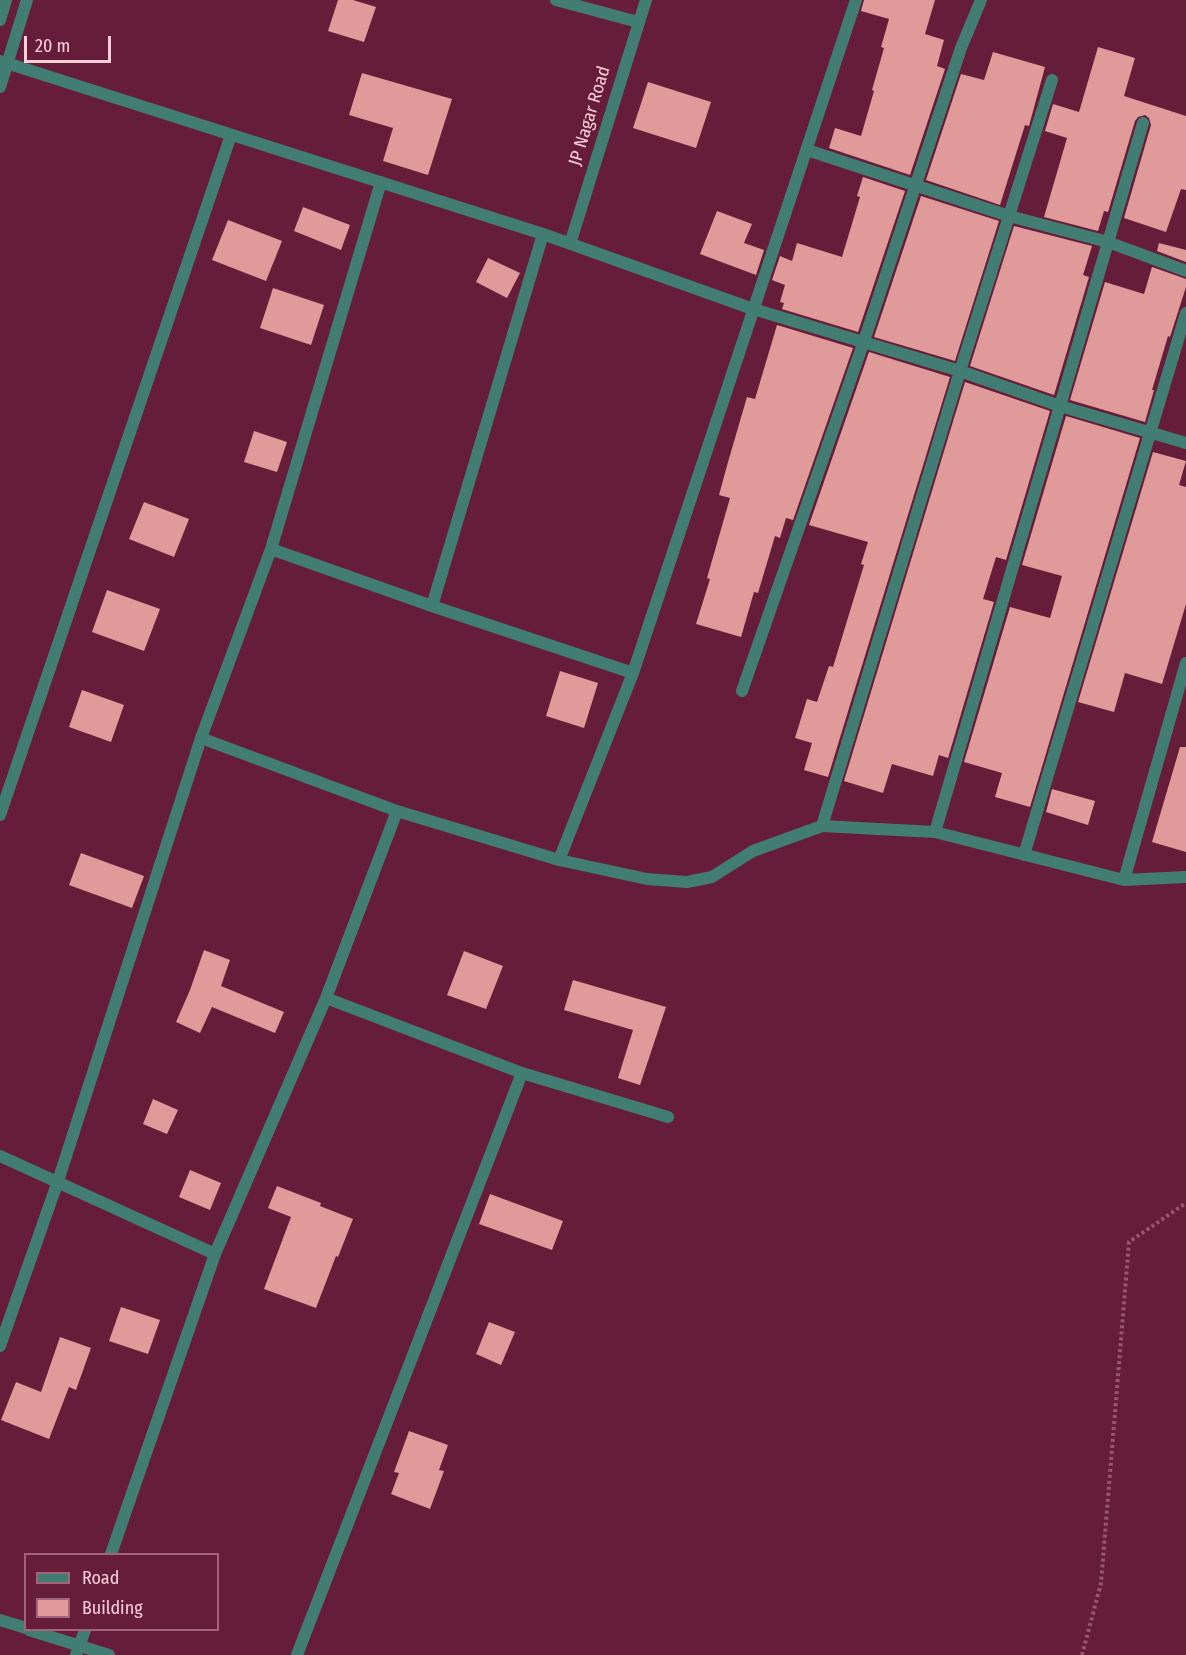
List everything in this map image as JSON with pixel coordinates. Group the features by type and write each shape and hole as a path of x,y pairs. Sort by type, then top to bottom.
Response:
{"street":[{"path":"0,20 6,0"},
{"path":"0,87 4,62 27,0"},
{"path":"556,0 638,22"},
{"name":"JP Nagar Road","path":"570,244 646,0"},
{"path":"559,860 633,673 856,0"},
{"path":"742,691 864,341 961,48 981,0"},
{"path":"4,62 543,234 753,309 864,341 1060,406 1186,443"},
{"path":"822,826 960,371 1052,80"},
{"path":"934,832 1143,123"},
{"path":"0,814 231,135"},
{"path":"807,150 1009,216 1108,242 1186,271"},
{"path":"0,1346 58,1181 201,738 270,549 381,182"},
{"path":"432,606 543,234"},
{"path":"1024,855 1186,313"},
{"path":"270,549 633,673"},
{"path":"1124,880 1186,663"},
{"path":"201,738 397,811 559,860 647,879 687,882 712,877 753,851 822,826 934,832 1124,880 1186,877"},
{"path":"111,1553 215,1254 326,998 397,811"},
{"path":"326,998 522,1073 668,1117"},
{"path":"297,1655 522,1073"},
{"path":"0,1156 215,1254"},
{"path":"0,1620 24,1628"},
{"path":"32,1631 77,1650 109,1655"},
{"path":"77,1650 84,1631"}],"path":[{"path":"1082,1655 1101,1583 1129,1242 1186,1203"}],"building":[{"path":"338,0 353,0 376,7 364,42 328,31"},
{"path":"864,0 935,0 925,34 944,40 937,66 945,69 910,175 829,148 835,128 861,136 874,91 872,90 884,48 881,47 889,19 861,11"},
{"path":"1098,47 1135,58 1124,96 1186,116 1186,190 1181,189 1166,232 1124,218 1151,125 1149,118 1145,115 1138,117 1135,121 1108,212 1104,211 1098,231 1044,217 1067,138 1045,131 1053,104 1079,112"},
{"path":"993,52 1045,67 1029,126 1025,125 1000,205 926,180 961,74 984,80"},
{"path":"362,73 452,99 428,175 383,161 393,128 349,115"},
{"path":"648,82 711,102 696,148 633,128"},
{"path":"863,177 905,191 858,332 782,309 784,303 780,302 785,285 772,280 780,256 792,261 797,243 842,257 860,197 857,196"},
{"path":"921,196 999,221 955,361 874,337"},
{"path":"303,207 350,225 341,250 294,231"},
{"path":"717,211 752,224 744,243 764,250 756,275 700,254"},
{"path":"228,220 282,241 266,281 212,260"},
{"path":"1014,226 1092,246 1083,275 1089,277 1054,395 970,366"},
{"path":"1159,243 1186,250 1186,262 1157,251"},
{"path":"488,258 520,273 507,298 476,282"},
{"path":"1152,267 1186,279 1186,287 1170,337 1168,336 1145,422 1070,400 1105,282 1144,294"},
{"path":"273,288 324,305 311,345 260,328"},
{"path":"777,325 853,348 793,520 786,518 780,538 775,536 758,593 754,592 741,637 696,624 730,498 719,495 747,397 755,399"},
{"path":"869,352 950,377 828,777 804,770 812,743 795,738 807,699 817,702 829,666 833,667 864,565 861,564 868,542 809,525"},
{"path":"965,382 1050,411 1006,560 996,557 983,599 994,602 948,758 939,755 933,776 892,764 883,793 844,781"},
{"path":"1066,416 1140,438 1030,807 995,797 1002,773 964,762 1010,607 1050,618 1062,576 1022,565"},
{"path":"254,431 287,442 277,472 244,462"},
{"path":"1153,452 1186,461 1179,485 1186,487 1186,604 1162,684 1125,673 1114,712 1078,702"},
{"path":"144,502 189,519 174,557 129,539"},
{"path":"107,590 160,609 144,651 92,632"},
{"path":"560,671 598,683 584,728 546,716"},
{"path":"82,690 124,705 111,742 69,727"},
{"path":"1180,747 1186,747 1186,852 1152,842"},
{"path":"1052,789 1095,801 1088,825 1046,812"},
{"path":"81,853 144,876 132,908 69,885"},
{"path":"204,950 230,960 221,986 284,1012 275,1033 212,1007 200,1033 176,1022"},
{"path":"464,951 503,966 486,1009 447,995"},
{"path":"573,980 666,1007 640,1085 618,1078 633,1030 564,1010"},
{"path":"153,1099 178,1110 167,1134 143,1124"},
{"path":"190,1170 221,1183 210,1210 179,1197"},
{"path":"277,1186 321,1203 320,1206 353,1219 316,1308 264,1289 291,1217 268,1208"},
{"path":"490,1194 563,1221 552,1250 479,1224"},
{"path":"121,1307 160,1320 148,1354 109,1341"},
{"path":"489,1322 515,1332 501,1365 476,1354"},
{"path":"60,1337 91,1348 76,1390 69,1387 49,1439 1,1420 16,1382 41,1392"},
{"path":"409,1431 448,1445 439,1470 444,1471 430,1509 391,1494 399,1473 394,1472"}]}
